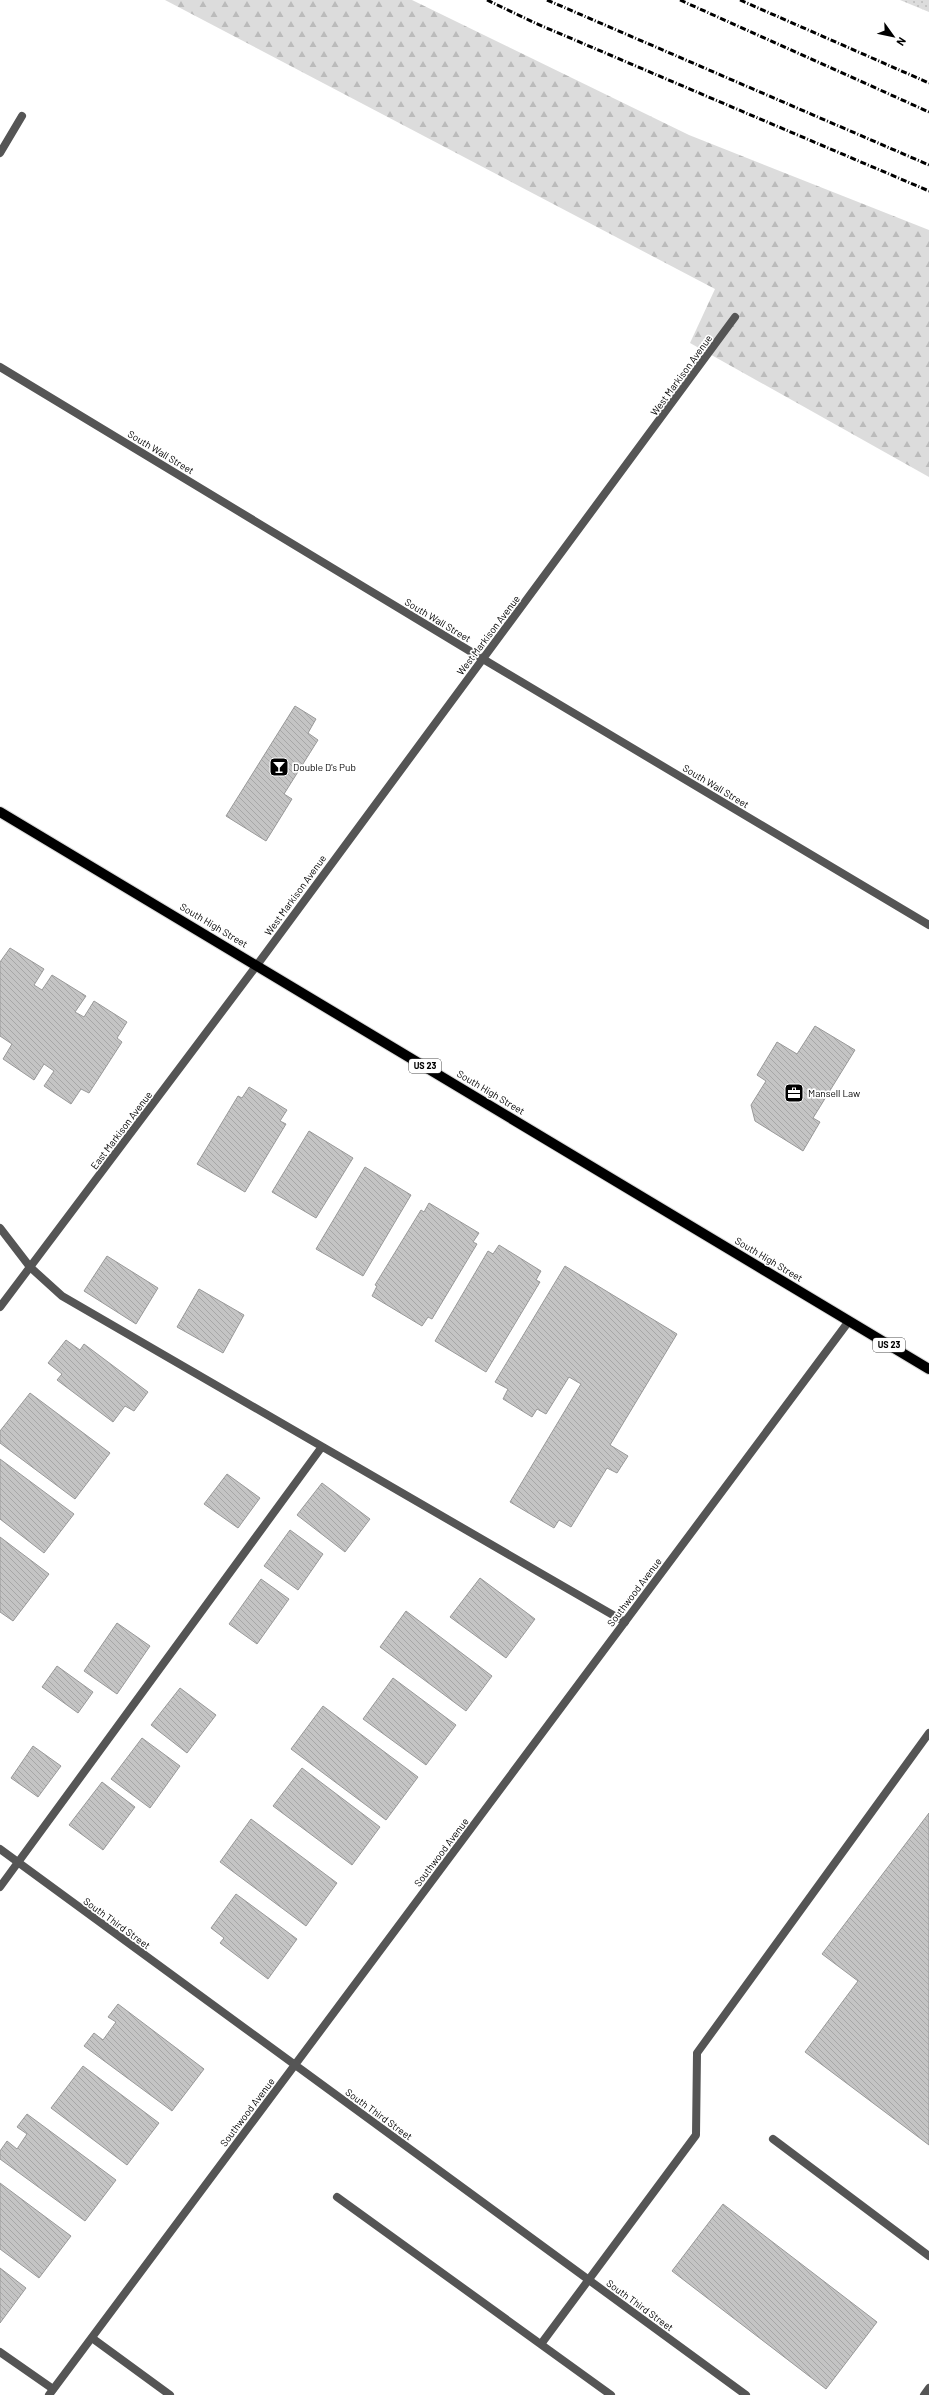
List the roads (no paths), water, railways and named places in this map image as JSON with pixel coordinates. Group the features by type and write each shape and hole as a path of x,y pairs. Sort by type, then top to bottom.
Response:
{"main road":[{"name":"South High Street","path":"0,812 929,1369"}],"street":[{"path":"0,153 22,116"},
{"name":"West Markison Avenue","path":"257,965 735,317"},
{"name":"South Wall Street","path":"0,367 483,659 929,924"},
{"name":"East Markison Avenue","path":"0,1307 257,965"},
{"path":"0,1228 30,1267 62,1296 321,1448 625,1622"},
{"name":"Southwood Avenue","path":"51,2392 849,1321"},
{"path":"0,1887 321,1448"},
{"path":"541,2344 696,2136 698,2053 929,1733"},
{"name":"South Third Street","path":"0,1849 746,2395"},
{"path":"773,2139 929,2256"},
{"path":"337,2197 611,2395"},
{"path":"92,2338 170,2395"},
{"path":"0,2352 51,2392"},
{"path":"924,2395 929,2388"}],"railway":[{"path":"487,0 535,23 929,191"},
{"path":"547,0 929,165"},
{"path":"680,0 929,112"},
{"path":"740,0 929,83"}],"place":[{"name":"Double D's Pub","path":"279,767"},
{"name":"Mansell Law","path":"794,1093"}]}
